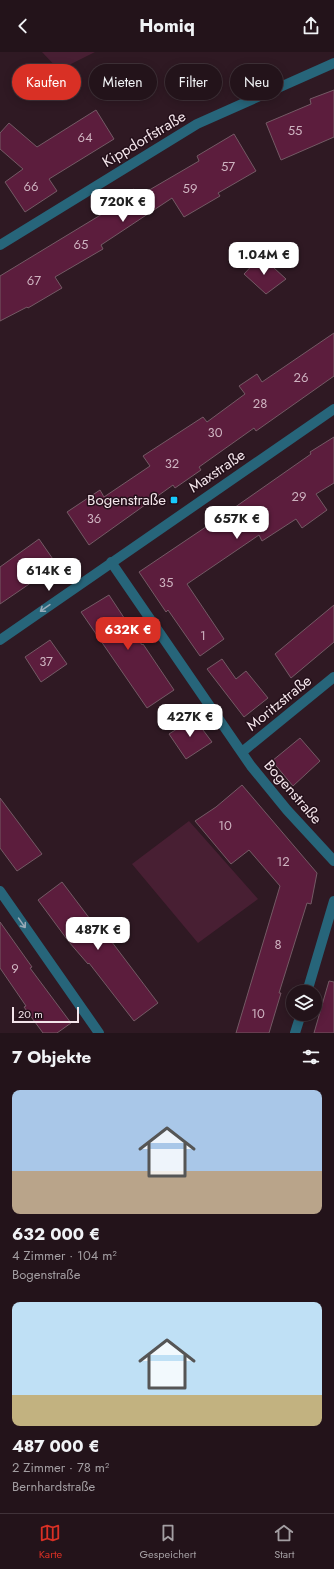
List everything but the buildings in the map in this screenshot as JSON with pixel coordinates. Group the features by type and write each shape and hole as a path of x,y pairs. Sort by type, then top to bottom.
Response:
{"street":[{"name":"Kippdorfstraße","path":"0,245 197,124 334,63"},
{"name":"Maxstraße","path":"0,640 334,409"},
{"name":"Bogenstraße","path":"111,562 251,766 287,810 334,861"},
{"name":"Moritzstraße","path":"242,752 334,676"},
{"path":"0,891 99,1033"},
{"path":"309,985 334,901"},
{"path":"295,1033 299,1021"}],"shaded area":[{"path":"42,52 95,52 71,64 53,64"},
{"path":"189,821 258,899 198,943 132,864"}],"place":[{"name":"Bogenstraße","path":"174,500"}]}
